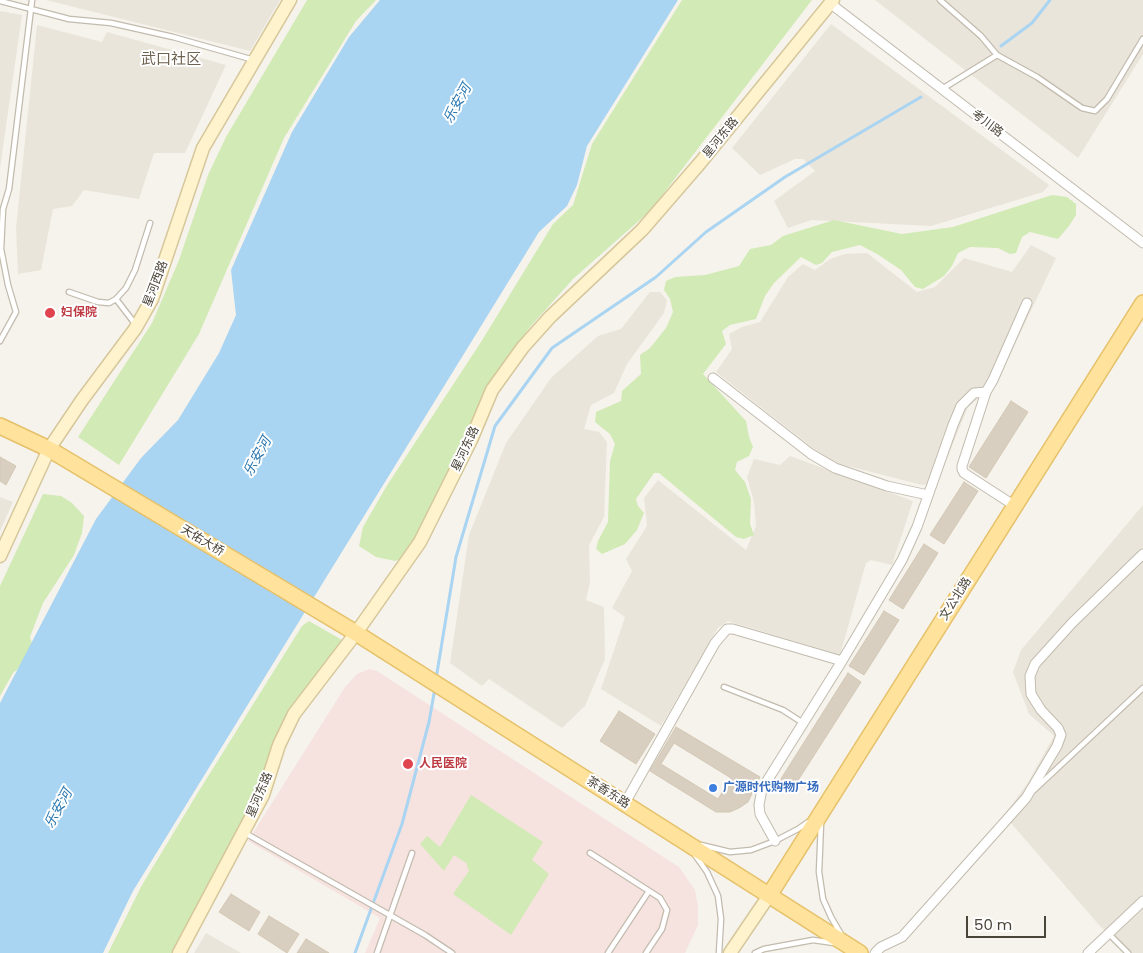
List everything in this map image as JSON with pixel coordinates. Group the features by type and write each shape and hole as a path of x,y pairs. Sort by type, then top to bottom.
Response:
{"main road":[{"name":"文公北路","path":"770,894 1143,303"},
{"name":"天佑大桥","path":"0,426 49,449 356,633"},
{"name":"茶香东路","path":"356,633 854,949"}],"street":[{"name":"星河西路","path":"0,556 49,449 82,400 137,326 152,299 203,148 290,0"},
{"name":"考川路","path":"832,2 1143,243"},
{"name":"星河东路","path":"178,953 262,795 279,745 294,714 356,633 420,542 471,440 492,390 523,347 550,317 642,230 700,163 832,2"},
{"path":"1015,506 964,473 962,469 963,457 986,392 1027,302"},
{"path":"712,378 811,454 835,468 887,486 928,495"},
{"path":"775,841 760,814 759,797 769,776 842,661 902,560 917,527 961,406 974,393 986,392"},
{"path":"875,953 881,946 902,936 1026,798 1057,746 1061,735 1058,728 1041,710 1031,694 1030,676 1035,664 1072,623 1143,554"},
{"path":"625,803 715,643 726,629 733,629 842,661"},
{"path":"730,953 770,894"},
{"path":"1088,953 1143,901"}],"lane":[{"path":"0,341 16,312 8,285 1,249 3,209 9,189 32,0"},
{"path":"940,0 981,36 998,55 1037,77 1082,108 1095,110 1107,99 1143,39"},
{"path":"0,1 69,19 111,23 173,37 255,61"},
{"path":"942,89 998,55"},
{"path":"69,292 98,302 109,303 116,299 126,288 150,223"},
{"path":"116,299 137,326"},
{"path":"724,687 783,710 803,723"},
{"path":"1026,798 1143,688"},
{"path":"686,842 730,852 751,850 798,830 822,812"},
{"path":"822,812 819,872 823,900 831,917 854,949"},
{"path":"243,832 379,909 452,953"},
{"path":"686,842 707,872 718,896 721,919 719,953"},
{"path":"377,953 412,853"},
{"path":"590,853 660,898 667,910 662,929 646,953"},
{"path":"608,953 650,891"},
{"path":"1109,934 1128,953"},
{"path":"755,953 764,949 813,940 854,949"}],"shaded area":[{"path":"46,0 280,0 250,51"},
{"path":"875,0 1143,0 1143,54 1078,158"},
{"path":"0,11 22,15 0,168"},
{"path":"831,24 1049,185 1043,192 931,226 812,220 788,228 774,201 815,171 803,159 795,159 760,175 732,148"},
{"path":"37,25 102,42 107,32 226,65 185,153 154,153 139,199 84,190 72,206 53,209 41,270 18,274 16,228"},
{"path":"1031,245 1056,258 997,382 968,407 937,483 922,485 840,464 823,456 716,372 732,349 729,334 742,327 760,322 788,277 803,264 815,270 830,259 845,254 867,253 917,292 935,287 964,258 1012,272"},
{"path":"650,292 660,292 667,300 664,313 627,364 614,393 591,405 584,429 599,432 607,442 604,517 589,545 590,582 586,600 604,607 605,659 585,706 562,728 489,679 482,686 450,663 469,535 506,443 551,378 598,336 621,329"},
{"path":"790,456 913,501 892,565 871,560 866,563 840,655 728,621 718,628 661,726 601,689 625,617 612,608 632,571 626,559 647,526 644,498 658,480 746,550 756,526 754,502 747,477 754,459 780,465"},
{"path":"0,497 13,502 0,531"},
{"path":"1143,505 1143,953 1129,953 1099,925 1004,815 1027,784 1054,736 1029,714 1013,672 1021,650"},
{"name":"人民医院","path":"369,669 377,671 679,867 695,890 698,907 698,925 685,953 365,953 380,918 248,841 345,687 357,674"},
{"path":"206,933 241,953 194,953"}],"green space":[{"path":"307,0 376,0 356,21 284,138 199,334 119,465 78,437 152,323 179,260 208,175 226,137"},
{"path":"682,0 812,0 650,211 573,279 530,327 490,382 466,436 406,557 395,561 376,557 359,546 363,527 386,487 481,342 553,224 573,205 592,144"},
{"path":"1052,195 1067,197 1076,204 1076,215 1058,239 1030,232 1022,237 1016,253 1010,254 998,248 970,247 958,253 952,266 944,276 923,289 915,287 901,270 860,245 832,252 822,263 816,265 801,257 774,283 765,296 756,319 730,325 722,331 726,344 703,374 746,421 753,447 749,456 737,462 735,470 745,482 751,499 750,524 754,535 744,539 736,537 659,473 654,473 636,499 638,506 644,513 637,530 625,544 602,554 596,549 608,522 610,461 615,444 610,434 595,422 596,412 621,401 622,391 641,374 640,355 650,348 666,328 673,312 670,299 664,290 666,281 675,277 705,275 739,266 750,249 771,245 783,236 834,220 902,234 953,227"},
{"path":"43,494 61,496 72,503 84,516 82,533 74,555 43,603 30,637 34,650 26,662 13,673 0,696 0,586"},
{"path":"309,621 342,640 322,670 256,816 172,953 108,953 142,885 197,794 302,626"},
{"path":"471,795 543,842 532,860 549,874 511,935 453,894 469,871 466,863 454,855 444,871 420,844 427,836 440,847"}],"water":[{"name":"乐安河","path":"380,0 678,0 587,146 577,185 567,206 539,232 133,891 103,953 0,953 0,703 96,519 141,458 178,420 219,353 236,315 231,270 292,132 349,37"}],"building":[{"path":"1011,401 1028,412 986,478 969,467"},
{"path":"0,457 16,466 6,485 0,481"},
{"path":"964,482 978,491 944,544 930,535"},
{"path":"924,544 938,553 903,609 889,600"},
{"path":"884,611 899,620 864,675 849,666"},
{"path":"848,673 861,682 790,793 777,785"},
{"path":"619,711 655,734 636,764 600,741"},
{"path":"676,727 760,777 748,802 730,812 716,812 650,771"},
{"path":"674,743 731,778 718,799 661,764"},
{"path":"231,894 260,912 249,931 219,912"},
{"path":"269,916 299,934 287,953 258,934"},
{"path":"306,939 329,953 297,953"}],"waterway":[{"path":"1001,46 1032,23 1050,0"},
{"path":"436,679 456,557 495,426 552,348 656,277 706,232 785,177 921,97"},
{"path":"355,953 402,824 429,722 435,688"}],"place":[{"name":"妇保院","path":"50,313"},
{"name":"人民医院","path":"408,764"},
{"name":"广源时代购物广场","path":"713,788"}],"district":[{"name":"武口社区","path":"171,60"}]}
